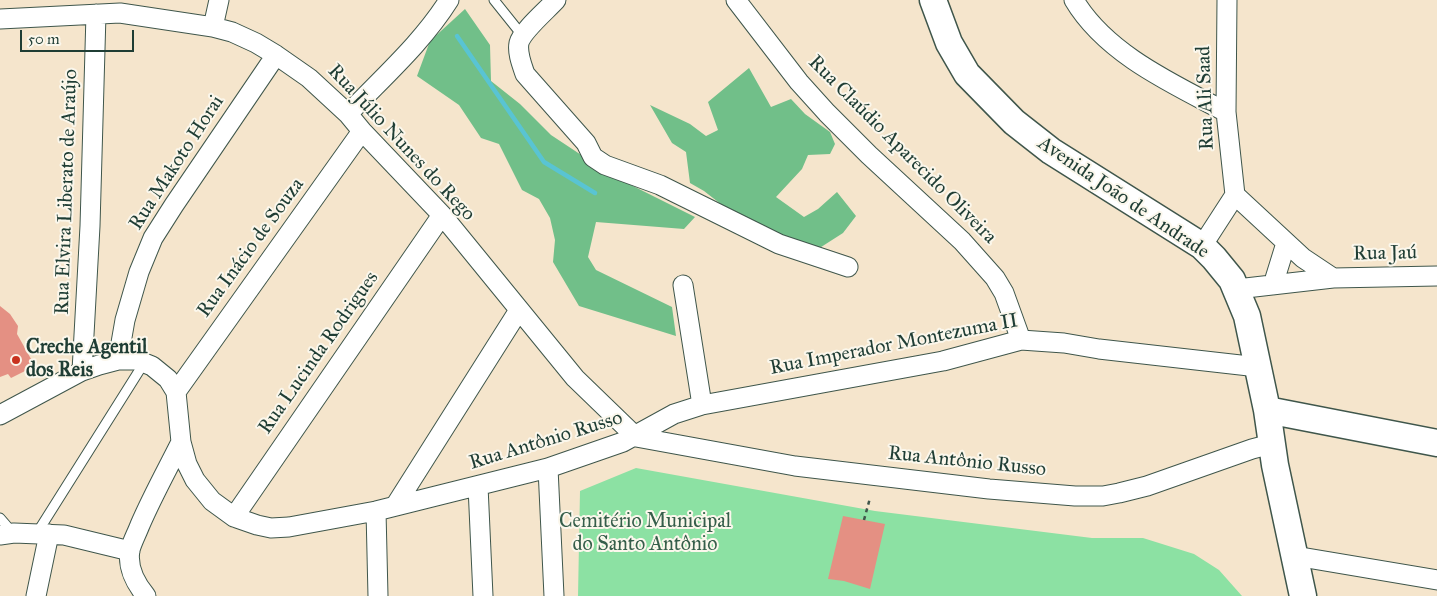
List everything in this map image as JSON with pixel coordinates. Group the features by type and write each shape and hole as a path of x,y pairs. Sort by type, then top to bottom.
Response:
{"main road":[{"name":"Avenida João de Andrade","path":"933,0 949,43 967,74 1014,122 1051,152 1202,246 1225,270 1237,289 1247,316 1258,367 1267,410 1275,465 1303,596"},
{"path":"1267,410 1437,443"}],"street":[{"path":"213,27 219,0"},
{"path":"348,114 430,26 449,0"},
{"path":"556,0 522,35 519,44 521,62 525,74 586,143 593,157 605,165 660,185 779,244 848,267"},
{"name":"Rua Claúdio Aparecido Oliveira","path":"736,0 799,82 827,113 986,267 1004,293 1021,340"},
{"path":"1074,0 1094,26 1120,50 1163,79 1226,112"},
{"name":"Rua Ali Saad","path":"1227,0 1226,112 1235,195"},
{"name":"Rua Júlio Nunes do Rego","path":"0,19 96,14 122,6 232,32 276,55 309,78 348,114 442,215 575,378 636,436"},
{"name":"Rua Elvira Liberato de Araújo","path":"82,371 90,226 96,14"},
{"name":"Rua Makoto Horai","path":"118,360 125,320 138,272 153,238 276,55"},
{"name":"Rua Inácio de Souza","path":"176,392 362,131"},
{"path":"1202,246 1235,195"},
{"name":"Rua Jaú","path":"1235,195 1303,258 1333,278"},
{"name":"Rua Lucinda Rodrigues","path":"234,517 442,215"},
{"path":"1273,284 1286,243"},
{"name":"Rua Jaú","path":"1237,289 1333,278 1437,276"},
{"path":"683,284 702,405"},
{"path":"395,506 519,310"},
{"name":"Rua Imperador Montezuma II","path":"636,436 674,414 702,405 944,361 1021,340 1064,343 1099,349 1258,367"},
{"path":"0,415 82,371 118,360 137,360 152,366 168,379 176,392"},
{"name":"Rua Antônio Russo","path":"176,392 181,442 195,480 212,501 234,517 271,528 289,528 376,511 478,486 548,468 605,449 636,436 795,466 989,489 1075,496 1103,496 1147,486 1271,444"},
{"path":"146,596 134,576 130,564 130,551 148,508 181,442"},
{"path":"548,468 554,596"},
{"path":"478,486 483,596"},
{"path":"376,511 378,596"},
{"path":"7,534 72,536 130,551"},
{"path":"36,596 43,534"},
{"path":"1295,556 1437,580"}],"lane":[{"path":"494,0 522,35"},
{"path":"43,534 144,363"},
{"path":"0,518 7,534"}],"path":[{"path":"864,520 870,498"}],"green space":[{"path":"465,9 490,45 491,81 520,104 551,135 613,176 695,217 684,229 596,222 588,257 596,270 672,307 676,336 579,306 553,262 555,240 550,218 539,199 522,190 499,144 481,138 459,105 417,76 430,41"},
{"path":"749,68 771,107 791,99 805,114 830,132 835,144 830,154 808,155 802,169 776,197 804,217 818,209 837,192 856,216 843,233 818,249 740,219 704,191 690,183 686,152 672,143 650,105 690,124 706,136 718,130 708,102"},
{"name":"Cemitério Municipal do Santo Antônio","path":"636,468 875,511 1092,538 1143,538 1194,554 1219,570 1242,596 578,596 580,491"}],"building":[{"path":"0,306 10,314 18,326 17,334 35,366 11,378 8,374 0,377"},
{"path":"843,516 885,524 870,589 844,581 828,579"}],"waterway":[{"path":"457,36 544,162 595,193"}],"place":[{"name":"Creche Agentil dos Reis","path":"16,360"}]}
